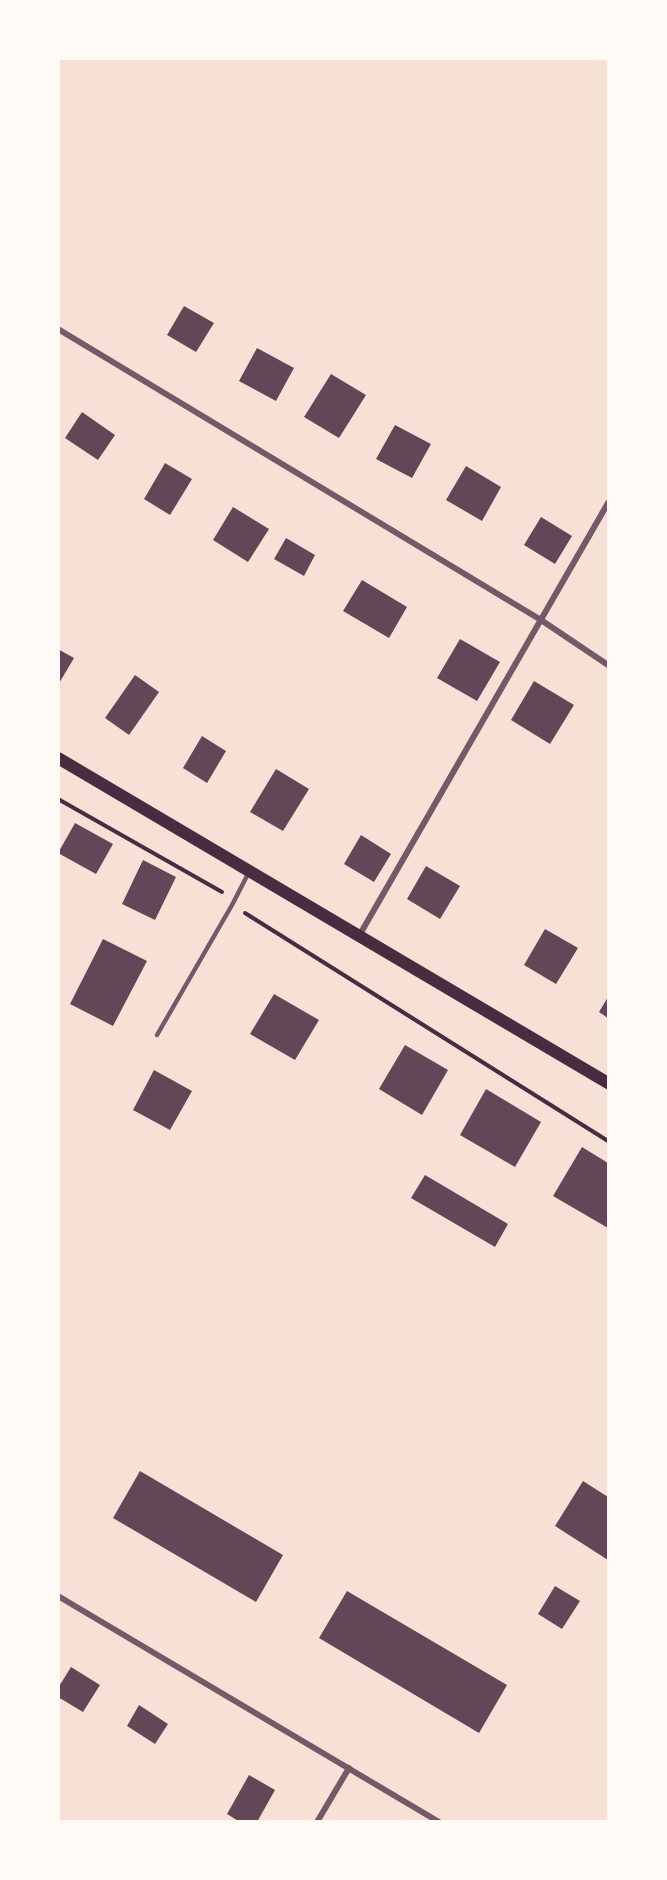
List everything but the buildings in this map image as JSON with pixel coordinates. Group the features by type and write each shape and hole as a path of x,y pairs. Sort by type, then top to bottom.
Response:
{"main road":[{"path":"58,758 609,1083"}],"street":[{"path":"58,329 541,620 609,665"},
{"path":"359,936 609,503"},
{"path":"58,1596 439,1821"},
{"path":"317,1821 349,1768"}],"lane":[{"path":"157,1035 232,905 249,871"}],"path":[{"path":"58,799 221,891 232,905 609,1141"}]}
